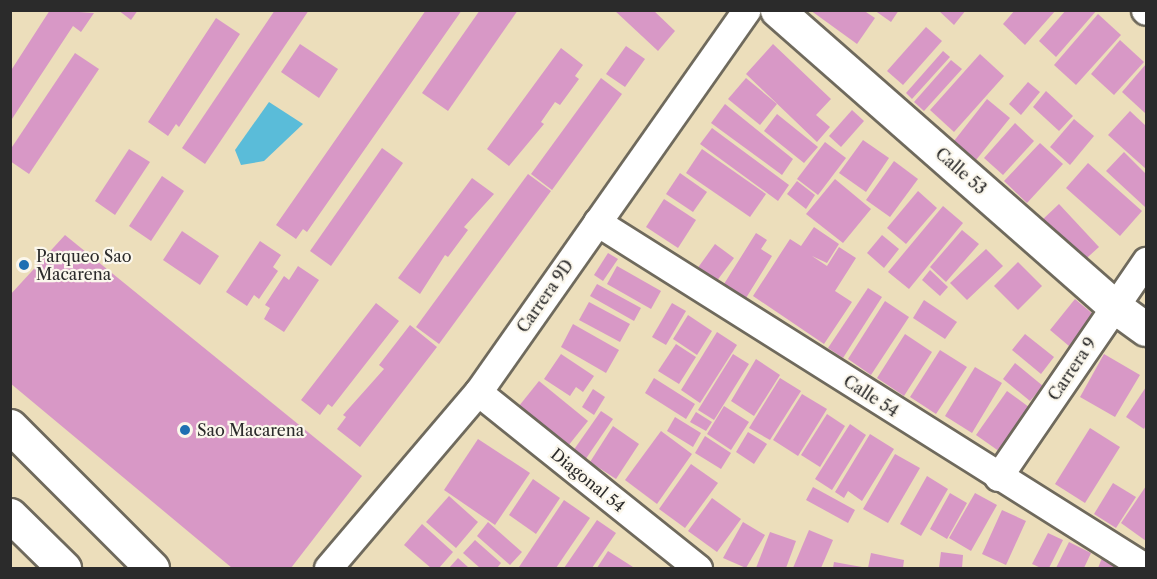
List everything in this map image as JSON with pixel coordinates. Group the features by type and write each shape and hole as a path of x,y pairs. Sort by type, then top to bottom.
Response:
{"street":[{"name":"Carrera 9D","path":"328,568 478,392 746,10"},
{"name":"Calle 53","path":"777,10 1114,306 1146,330"},
{"name":"Calle 54","path":"597,222 998,477 1146,568"},
{"name":"Carrera 9","path":"998,477 1146,261"},
{"name":"Diagonal 54","path":"478,392 698,568"},
{"path":"10,426 152,568"},
{"path":"10,515 64,568"}],"water":[{"path":"269,102 303,124 264,161 241,165 235,150"}],"building":[{"path":"50,10 94,13 81,32 73,26 10,122 10,72"},
{"path":"118,10 138,10 131,20"},
{"path":"275,10 309,10 205,164 182,148"},
{"path":"426,10 462,10 307,232 303,229 296,239 276,225"},
{"path":"480,10 518,10 448,111 422,93"},
{"path":"614,10 653,10 675,31 658,51"},
{"path":"810,10 863,10 875,18 857,44"},
{"path":"874,10 899,10 891,22"},
{"path":"938,10 966,10 954,25"},
{"path":"1015,10 1056,10 1025,45 1003,24"},
{"path":"1066,10 1097,10 1056,57 1039,41"},
{"path":"1098,14 1121,35 1076,85 1054,65"},
{"path":"216,18 240,34 179,127 176,124 168,136 148,122"},
{"path":"926,27 942,41 903,85 887,71"},
{"path":"1120,40 1144,62 1114,95 1091,74"},
{"path":"300,44 338,69 319,98 281,72"},
{"path":"773,44 831,99 816,115 830,127 817,142 746,74"},
{"path":"626,46 645,59 625,87 606,74"},
{"path":"561,48 583,65 575,76 579,79 560,105 555,102 541,122 544,124 509,166 487,149"},
{"path":"943,51 950,57 912,99 906,93"},
{"path":"75,53 99,69 29,174 10,161 10,150"},
{"path":"980,54 1004,76 954,132 930,110"},
{"path":"951,60 962,69 924,111 914,102"},
{"path":"1146,64 1146,110 1145,113 1122,92"},
{"path":"601,78 622,94 552,190 531,174"},
{"path":"746,78 777,104 760,125 728,99"},
{"path":"1028,82 1040,92 1021,115 1009,104"},
{"path":"1046,91 1073,116 1059,131 1033,107"},
{"path":"987,99 1010,118 976,160 954,141"},
{"path":"725,104 793,159 782,175 711,123"},
{"path":"852,110 864,121 841,147 829,136"},
{"path":"1130,111 1146,126 1146,169 1108,135"},
{"path":"777,114 818,147 804,163 764,131"},
{"path":"1074,119 1094,136 1070,165 1050,147"},
{"path":"1015,123 1034,141 1003,175 984,158"},
{"path":"712,128 789,185 778,201 700,144"},
{"path":"863,140 889,158 866,192 839,173"},
{"path":"825,142 846,158 818,195 797,179"},
{"path":"1040,143 1063,164 1027,203 1004,181"},
{"path":"382,148 403,163 331,266 310,251"},
{"path":"129,149 150,162 115,215 95,201"},
{"path":"702,149 766,194 750,217 686,173"},
{"path":"1124,152 1146,174 1145,207 1106,171"},
{"path":"894,161 918,179 890,217 866,200"},
{"path":"1088,163 1142,211 1120,236 1066,188"},
{"path":"680,173 707,192 693,212 666,194"},
{"path":"528,174 551,191 439,344 416,327"},
{"path":"162,176 184,191 151,241 129,226"},
{"path":"472,178 494,194 464,227 468,230 448,257 445,255 420,294 398,278"},
{"path":"835,179 871,209 843,243 806,214"},
{"path":"797,181 815,195 806,209 787,194"},
{"path":"918,191 937,208 906,244 887,228"},
{"path":"664,199 696,220 678,248 646,227"},
{"path":"1059,204 1099,247 1079,265 1040,222"},
{"path":"943,206 963,223 909,289 888,272"},
{"path":"814,227 839,244 827,263 812,256 827,266 839,247 856,258 835,291 852,302 824,344 753,296 790,239 801,246"},
{"path":"962,230 979,244 946,282 930,267"},
{"path":"182,231 219,256 200,285 163,260"},
{"path":"756,233 767,240 761,249 772,256 746,298 724,284"},
{"name":"Sao Macarena","path":"65,235 362,476 291,568 232,568 10,383 10,295"},
{"path":"882,235 899,249 884,268 867,253"},
{"path":"260,241 281,255 273,267 278,271 259,299 254,295 247,306 226,292"},
{"path":"715,244 734,258 716,282 697,269"},
{"path":"986,249 1003,266 967,300 950,283"},
{"path":"608,253 618,259 603,281 594,275"},
{"path":"1018,262 1042,286 1018,310 994,286"},
{"path":"298,266 319,280 284,332 264,319 270,308 265,305 284,276 289,280"},
{"path":"617,266 661,291 651,309 607,284"},
{"path":"930,270 948,287 940,296 922,280"},
{"path":"597,284 641,308 634,321 590,296"},
{"path":"868,288 882,297 843,358 828,348"},
{"path":"1075,299 1094,315 1069,346 1050,330"},
{"path":"924,300 957,322 945,339 913,318"},
{"path":"885,301 909,317 871,375 848,359"},
{"path":"589,302 630,324 620,342 579,320"},
{"path":"376,303 399,321 332,407 328,404 320,415 301,400"},
{"path":"672,303 686,311 666,345 652,337"},
{"path":"688,315 712,331 697,355 673,339"},
{"path":"573,324 619,350 606,373 561,347"},
{"path":"410,325 437,347 360,447 337,429 346,417 343,415 384,369 379,365"},
{"path":"717,332 737,345 700,403 681,390"},
{"path":"905,334 932,352 904,396 877,378"},
{"path":"1025,334 1054,357 1041,374 1012,350"},
{"path":"676,344 696,357 679,384 658,371"},
{"path":"940,350 967,367 936,414 910,397"},
{"path":"561,354 594,376 583,392 576,387 570,396 544,379"},
{"path":"733,354 749,364 714,420 698,410"},
{"path":"1104,354 1140,375 1115,417 1080,397"},
{"path":"756,359 780,375 754,416 731,401"},
{"path":"1015,363 1043,386 1030,401 1003,379"},
{"path":"975,367 1002,383 972,433 945,416"},
{"path":"654,378 695,404 686,419 645,393"},
{"path":"780,378 801,391 770,440 749,428"},
{"path":"539,381 588,421 568,446 519,406"},
{"path":"1146,387 1146,425 1144,429 1126,417"},
{"path":"593,389 605,397 594,415 582,407"},
{"path":"1007,391 1033,410 1003,454 976,435"},
{"path":"802,394 827,409 798,456 773,440"},
{"path":"724,406 749,422 731,450 707,434"},
{"path":"601,411 613,419 585,460 573,451"},
{"path":"696,412 712,422 706,431 690,422"},
{"path":"827,414 845,426 820,467 801,455"},
{"path":"675,417 701,433 693,447 667,431"},
{"path":"850,424 866,435 832,490 815,479"},
{"path":"613,426 639,444 616,479 590,462"},
{"path":"1090,428 1120,447 1085,503 1055,484"},
{"path":"661,431 692,454 657,504 625,480"},
{"path":"748,432 767,444 754,464 736,452"},
{"path":"870,434 894,449 862,501 848,491 844,498 835,492"},
{"path":"705,436 731,453 721,469 695,453"},
{"path":"478,439 530,473 495,525 444,490"},
{"path":"895,454 920,468 888,523 863,509"},
{"path":"691,464 718,483 685,528 659,509"},
{"path":"927,476 948,489 921,536 900,524"},
{"path":"533,479 560,498 536,534 509,515"},
{"path":"1113,483 1136,497 1116,528 1094,514"},
{"path":"1146,486 1146,541 1121,523"},
{"path":"813,487 855,510 848,523 806,500"},
{"path":"950,493 967,503 947,539 930,529"},
{"path":"975,493 997,505 971,551 949,538"},
{"path":"449,496 478,522 456,548 426,522"},
{"path":"712,498 741,519 717,552 688,531"},
{"path":"564,500 590,518 556,568 519,567"},
{"path":"1002,510 1026,521 1006,565 982,554"},
{"path":"597,520 616,533 592,568 564,568"},
{"path":"488,522 522,552 510,565 477,536"},
{"path":"743,522 765,535 746,568 723,558"},
{"path":"422,524 453,552 439,568 431,568 404,545"},
{"path":"809,530 833,540 821,568 793,568"},
{"path":"770,532 796,541 786,568 756,568"},
{"path":"1048,533 1063,540 1049,568 1041,568 1032,564"},
{"path":"475,540 501,563 497,568 480,568 463,553"},
{"path":"1069,542 1091,553 1084,568 1056,568"},
{"path":"608,551 633,567 597,568"},
{"path":"941,552 963,555 962,568 939,568"},
{"path":"871,553 904,560 903,568 868,568"},
{"path":"458,558 469,568 449,568"},
{"path":"1102,558 1128,568 1098,568"},
{"path":"834,562 862,567 862,568 833,568"}],"place":[{"name":"Parqueo Sao Macarena","path":"24,265"},
{"name":"Sao Macarena","path":"185,430"}]}
